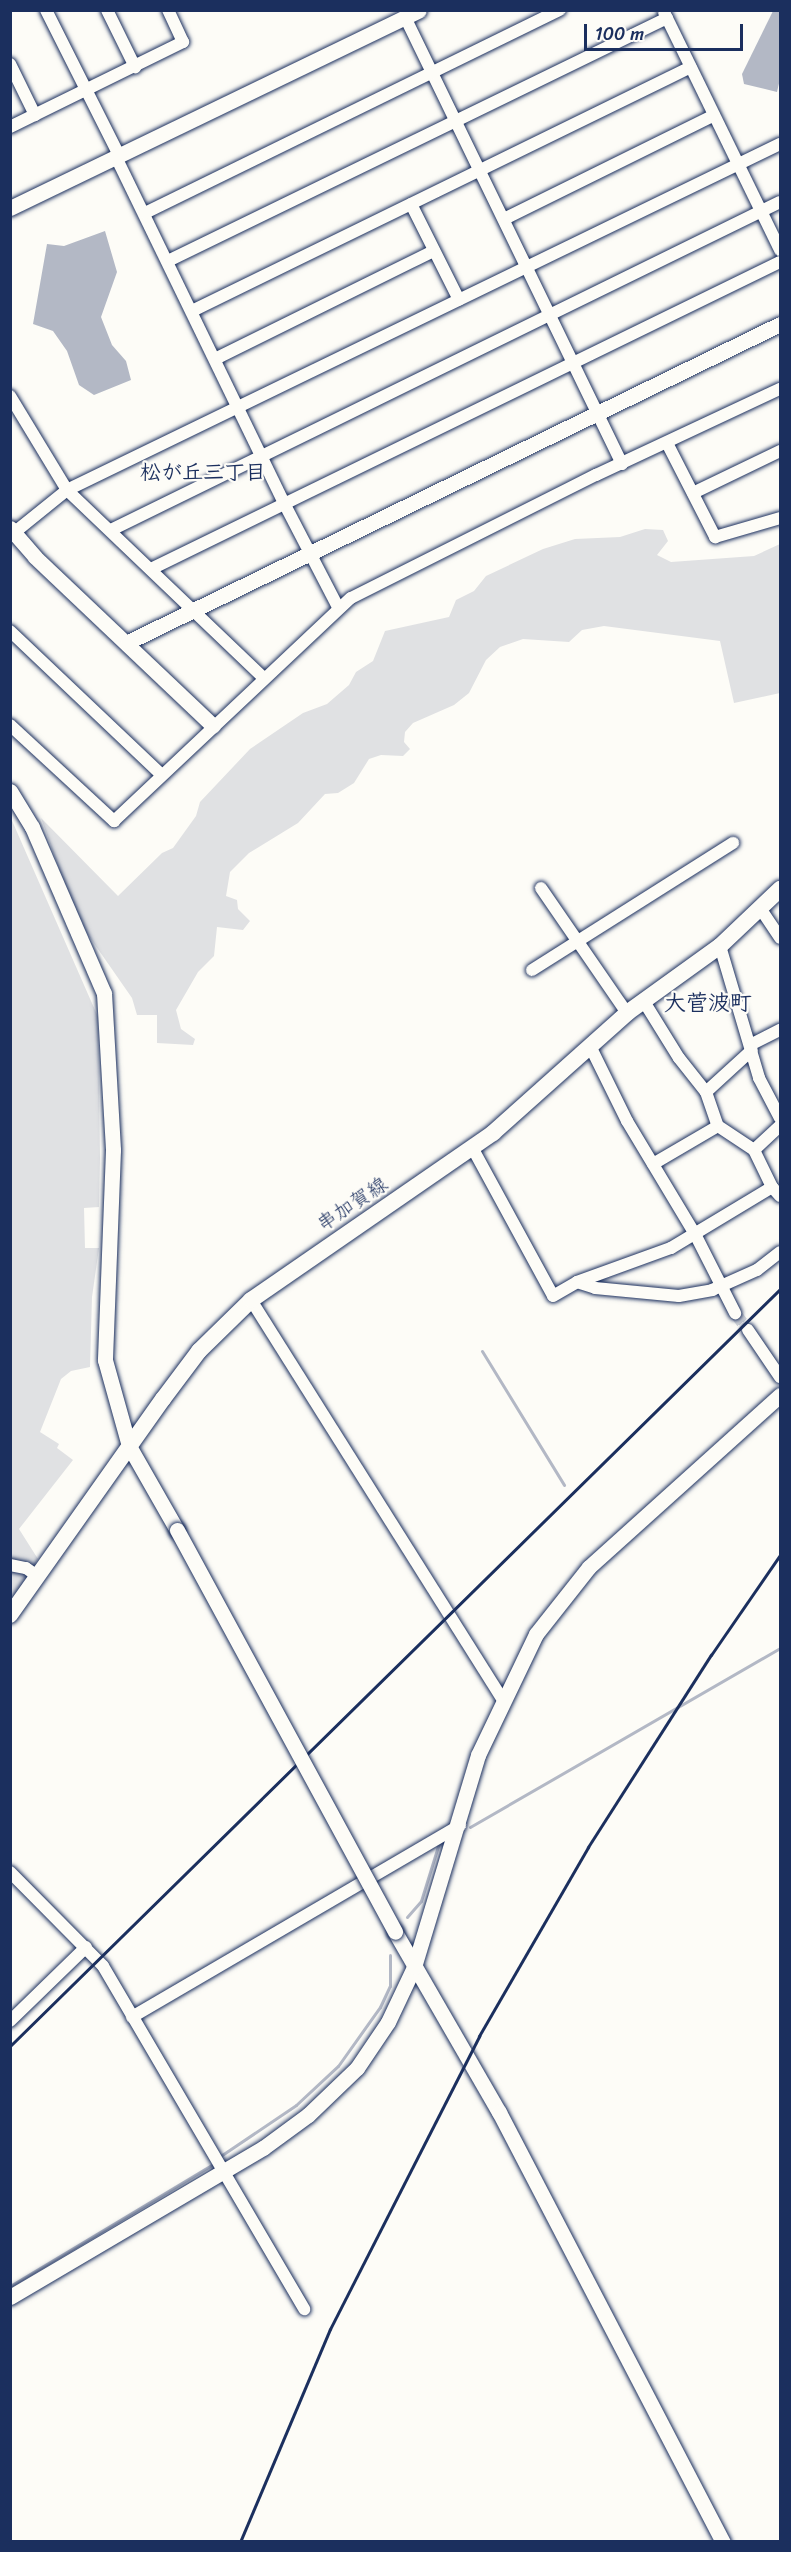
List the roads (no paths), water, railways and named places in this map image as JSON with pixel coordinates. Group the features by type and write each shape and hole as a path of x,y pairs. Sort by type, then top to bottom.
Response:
{"main road":[{"name":"串加賀線","path":"10,1615 199,1351 250,1300 473,1149 627,1013 720,946 780,889"}],"street":[{"path":"46,10 283,501 338,607"},
{"path":"107,10 135,67"},
{"path":"10,127 183,42 168,10"},
{"path":"145,213 560,10"},
{"path":"10,208 412,14 434,73 622,464"},
{"path":"168,261 457,122 665,14 780,250"},
{"path":"10,64 35,115"},
{"path":"192,311 691,67"},
{"path":"504,219 714,115"},
{"path":"213,726 12,533 67,490 780,144"},
{"path":"111,530 780,202"},
{"path":"411,204 459,300"},
{"path":"215,359 434,251"},
{"path":"151,568 283,501 780,261"},
{"path":"128,642 192,608 780,324"},
{"path":"10,725 111,820 162,775 338,607 622,464 780,389"},
{"path":"10,396 67,490 264,677"},
{"path":"667,443 716,537 780,518"},
{"path":"693,493 780,451"},
{"path":"10,631 162,775"},
{"path":"10,791 32,827 104,993 113,1150 105,1360 129,1446 414,1967 504,2121 723,2541"},
{"path":"532,970 733,843"},
{"path":"541,888 627,1013"},
{"path":"760,908 780,938"},
{"path":"720,946 759,1078 780,1118"},
{"path":"473,1149 553,1296 577,1282 644,1260 776,1191 754,1150 718,1126 706,1092 679,1058 643,1000"},
{"path":"706,1092 751,1047 780,1030"},
{"path":"590,1046 653,1164 724,1287 735,1313"},
{"path":"653,1164 718,1126"},
{"path":"754,1150 780,1126"},
{"path":"577,1282 595,1288 680,1296 724,1287 780,1252"},
{"path":"250,1300 502,1699"},
{"path":"748,1330 780,1377"},
{"path":"10,2298 224,2171 308,2115 357,2068 388,2022 414,1967 460,1825 478,1755 502,1699 536,1634 589,1566 780,1395"},
{"path":"10,1565 26,1568 36,1576"},
{"path":"132,2017 460,1825"},
{"path":"10,1872 103,1966 304,2309"},
{"path":"10,2021 86,1947"}],"waterway":[{"path":"482,1351 564,1485"},
{"path":"470,1827 780,1648"},
{"path":"407,1917 421,1901 439,1843"},
{"path":"219,2157 296,2105 338,2066 380,2007 390,1986 390,1955"},
{"path":"10,2286 213,2164"}],"tunnel":[{"path":"735,1313 748,1330"}],"railway":[{"path":"10,2046 780,1289"},
{"path":"240,2542 330,2329 479,2036 588,1847 711,1655 780,1555"}],"district":[{"name":"松が丘三丁目","path":"203,472"},
{"name":"大菅波町","path":"708,1003"}]}
